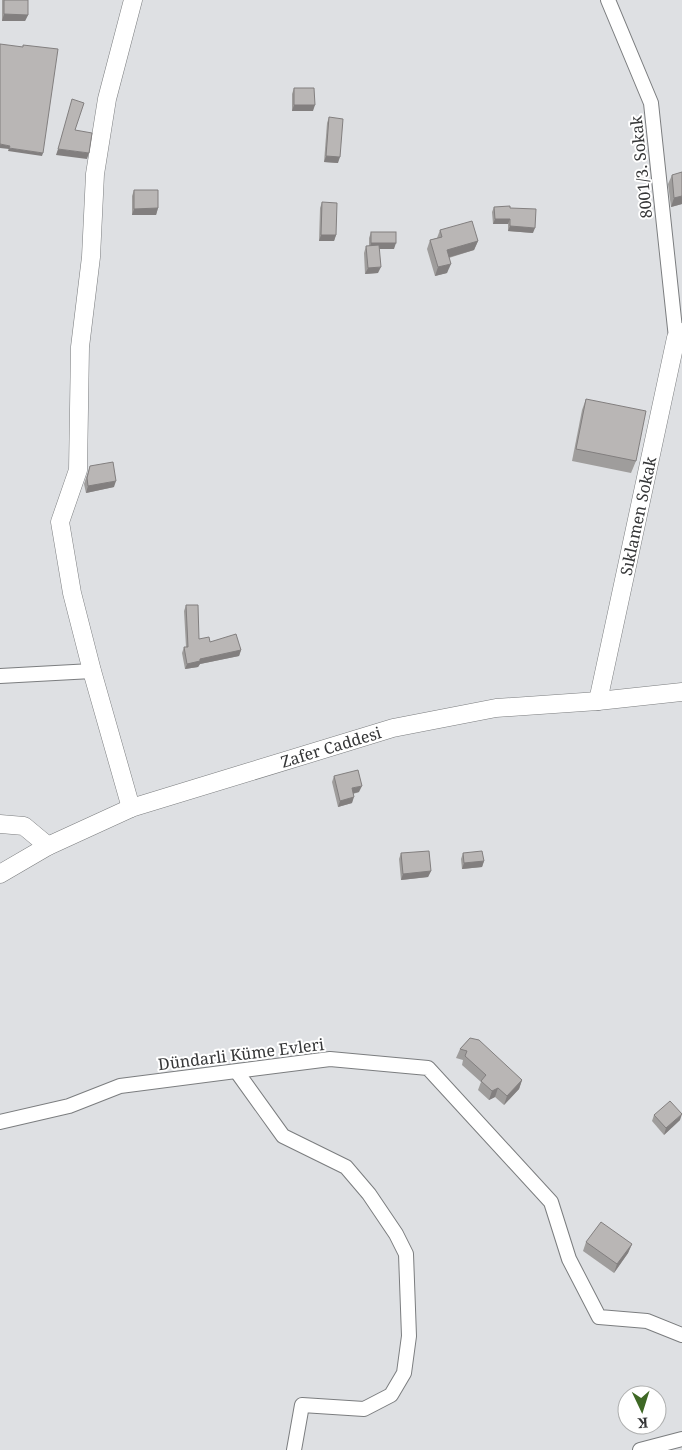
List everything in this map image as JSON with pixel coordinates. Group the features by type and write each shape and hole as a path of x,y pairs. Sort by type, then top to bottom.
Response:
{"street":[{"path":"131,808 72,593 60,522 78,470 80,347 91,257 95,174 107,99 133,0"},
{"name":"8001/3. Sokak","path":"608,0 651,103 679,335"},
{"name":"Sıklamen Sokak","path":"598,702 679,335"},
{"path":"0,676 92,671"},
{"name":"Zafer Caddesi","path":"0,874 48,846 131,808 393,728 496,708 598,702 682,692"},
{"path":"0,824 24,826 48,846"},
{"name":"Dündarli Küme Evleri","path":"0,1122 69,1106 120,1086 330,1059 428,1068 552,1202 568,1259 599,1317 647,1322 682,1335"},
{"path":"237,1072 283,1136 346,1167 369,1194 396,1234 406,1254 409,1336 404,1373 391,1395 364,1410 302,1405 294,1450"},
{"path":"640,1450 682,1439"}],"building":[{"path":"4,0 28,0 28,15 4,14"},
{"path":"0,44 58,49 43,153 9,148 10,146 0,144"},
{"path":"294,88 314,88 315,105 294,105"},
{"path":"72,99 84,103 75,130 92,133 89,153 58,149"},
{"path":"329,117 343,119 340,157 326,156"},
{"path":"682,172 682,196 674,198 672,175"},
{"path":"134,190 158,190 158,208 134,209"},
{"path":"322,202 337,203 336,235 321,235"},
{"path":"510,206 510,208 536,209 535,228 510,226 510,219 495,219 494,207"},
{"path":"472,221 478,241 447,250 451,264 438,267 430,240 442,237 440,230"},
{"path":"371,232 396,232 396,243 371,243"},
{"path":"379,245 381,267 368,268 366,246"},
{"path":"586,399 646,411 636,461 576,449"},
{"path":"113,462 116,481 88,486 87,478 90,466"},
{"path":"186,605 198,605 199,639 209,637 210,642 236,634 241,650 200,659 200,661 187,664 184,647 188,647"},
{"path":"358,770 362,786 352,788 354,797 340,801 334,776"},
{"path":"429,851 431,871 403,874 401,853"},
{"path":"482,851 484,861 464,863 463,853"},
{"path":"470,1038 479,1040 522,1080 507,1096 498,1088 492,1091 481,1081 486,1075 465,1056 467,1051 460,1049"},
{"path":"670,1101 682,1114 666,1128 654,1115"},
{"path":"601,1222 632,1244 617,1264 586,1242"}]}
